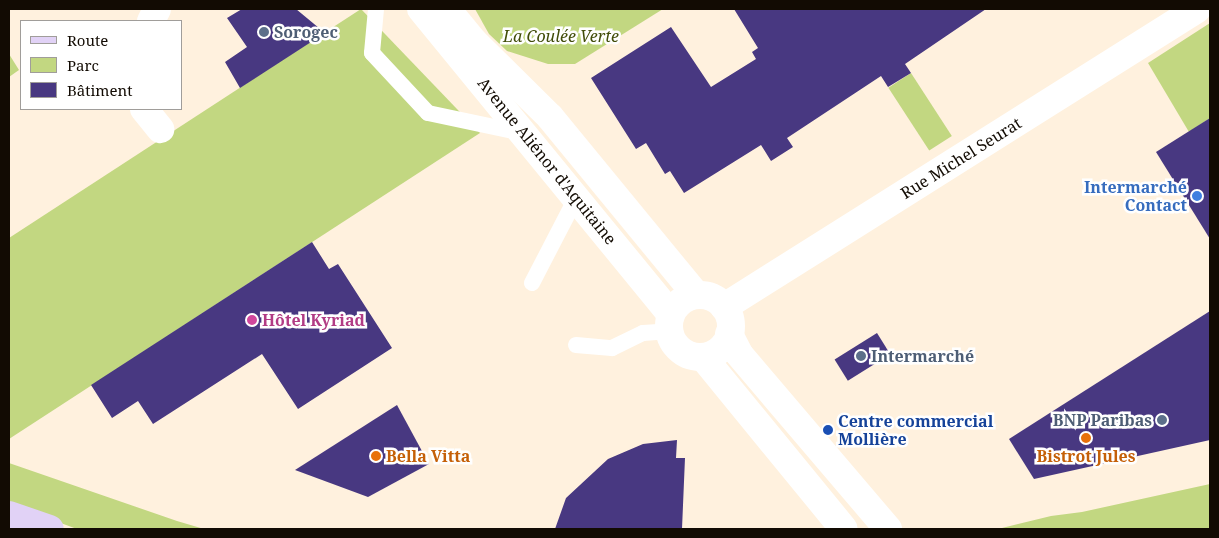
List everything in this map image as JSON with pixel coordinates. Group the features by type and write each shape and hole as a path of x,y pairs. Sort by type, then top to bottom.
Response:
{"main road":[{"path":"9,515 50,529"}],"street":[{"path":"152,20 158,9"},
{"name":"Avenue Aliénor d'Aquitaine","path":"421,9 526,134 670,322"},
{"name":"Avenue Aliénor d'Aquitaine","path":"447,9 474,42 550,117 696,295"},
{"name":"Rue Michel Seurat","path":"724,307 1197,9"},
{"path":"703,357 719,349 729,334 730,324 724,307 706,296 696,295 681,301 670,322 675,344 683,352 703,357 844,529"},
{"path":"729,334 739,354 888,529"}],"lane":[{"path":"376,9 372,53 428,113 526,134"},
{"path":"532,283 576,198"},
{"path":"576,345 612,348 670,322"}],"green space":[{"path":"361,9 480,133 9,439 9,238"},
{"name":"La Coulée Verte","path":"475,9 663,9 575,64 548,64 507,51 489,34"},
{"path":"1210,23 1210,118 1189,132 1148,63"},
{"path":"9,54 19,70 9,77"},
{"path":"911,73 952,136 929,151 888,88"},
{"path":"9,463 204,529 77,529 9,504"},
{"path":"1210,484 1210,529 998,529 1051,516 1082,512"}],"building":[{"path":"242,9 296,9 325,33 240,88 225,62 247,47 227,18"},
{"path":"734,9 986,9 905,64 911,73 888,87 881,76 787,138 793,147 771,161 761,145 684,193 670,171 665,174 646,143 636,149 591,78 671,27 711,87 756,59 752,52 758,48"},
{"name":"Intermarché Contact","path":"1210,118 1210,239 1156,152"},
{"path":"312,242 329,269 338,264 392,348 298,409 262,354 153,424 138,401 112,418 91,385"},
{"path":"1210,311 1210,440 1034,479 1009,439"},
{"path":"877,333 890,354 848,381 835,359"},
{"path":"397,405 429,464 368,497 295,470"},
{"path":"677,440 676,458 685,458 682,529 555,529 566,498 608,459 643,444"}],"place":[{"name":"Sorogec","path":"264,32"},
{"name":"Intermarché Contact","path":"1197,196"},
{"name":"Hôtel Kyriad","path":"252,320"},
{"name":"Intermarché","path":"861,356"},
{"name":"BNP Paribas","path":"1162,420"},
{"name":"Centre commercial Mollière","path":"828,430"},
{"name":"Bistrot Jules","path":"1086,438"},
{"name":"Bella Vitta","path":"376,456"}]}
